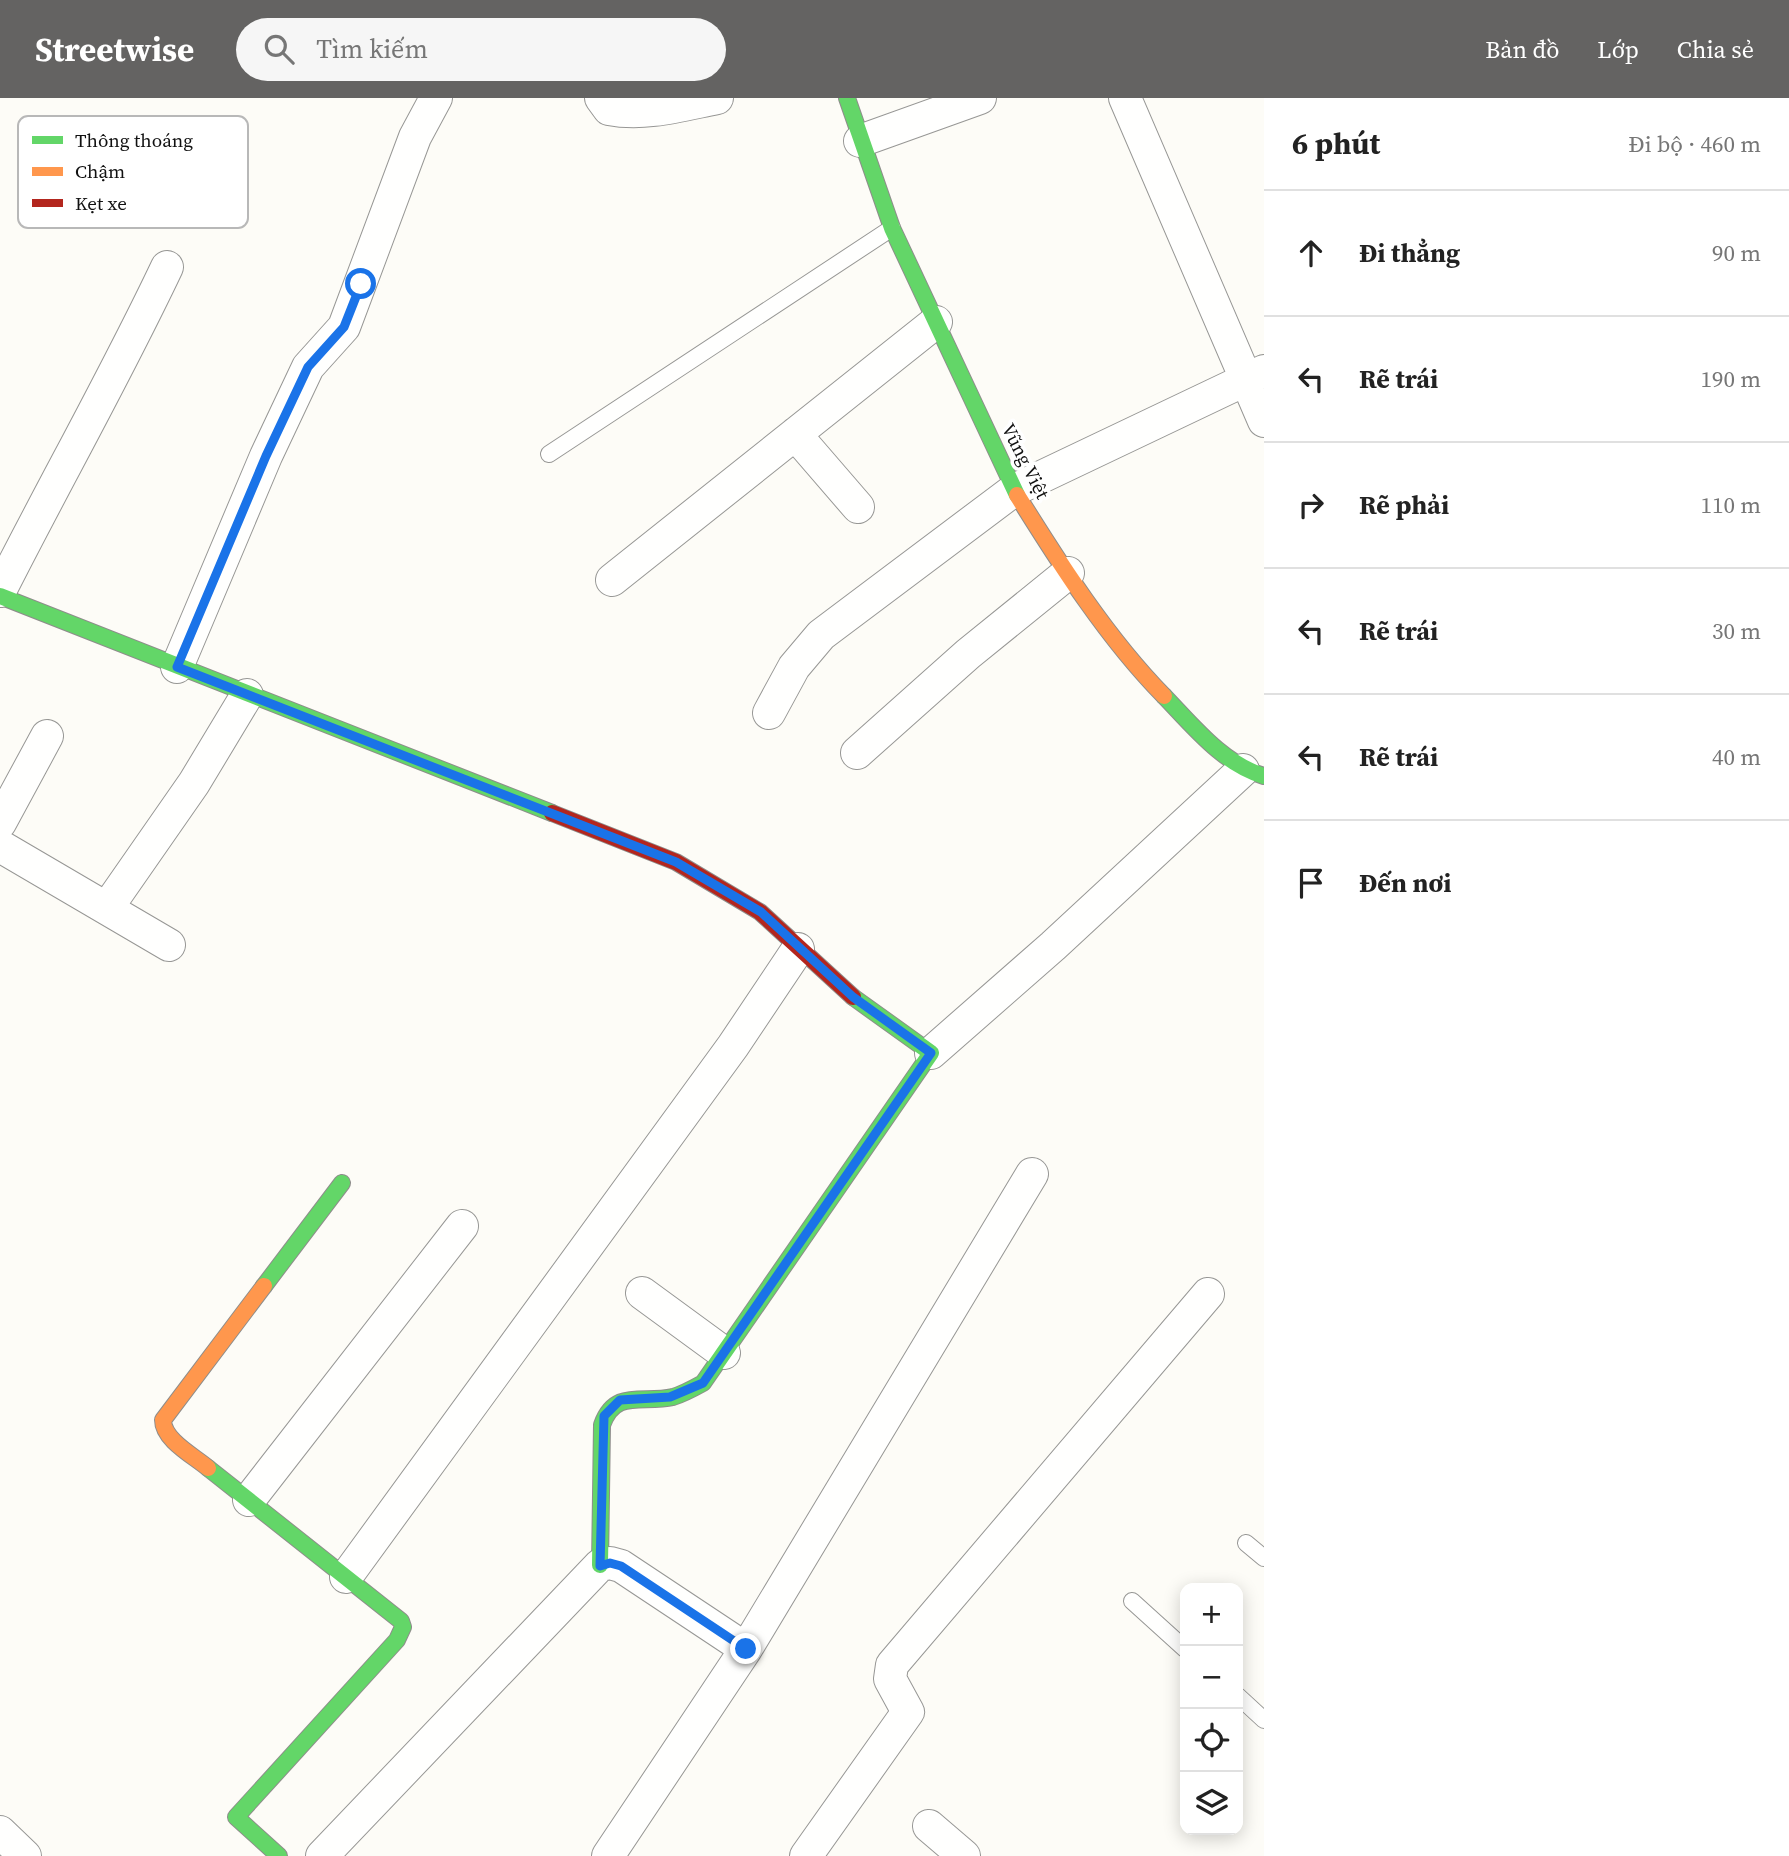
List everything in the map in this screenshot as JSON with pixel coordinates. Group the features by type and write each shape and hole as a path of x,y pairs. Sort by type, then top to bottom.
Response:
{"street":[{"path":"177,667 266,456 308,367 344,327 415,137 436,98"},
{"path":"601,98 609,109 622,112 654,110 718,98"},
{"name":"Vũng Việt","path":"847,98 892,228 1014,490 1068,573 1144,676 1202,736 1254,773"},
{"path":"860,141 980,98"},
{"path":"1125,98 1256,376 1264,421"},
{"path":"167,267 124,358 64,463 0,594 247,695 676,862 761,912 853,997 931,1053"},
{"path":"612,580 936,322"},
{"path":"769,713 794,667 821,635 1014,490 1256,376"},
{"path":"795,434 858,507"},
{"path":"857,752 968,654 1068,573"},
{"path":"107,908 194,783 247,695"},
{"path":"0,823 47,736"},
{"path":"600,1566 604,1416 620,1400 670,1397 703,1383 931,1053 1254,773"},
{"path":"0,846 169,945"},
{"path":"346,1577 733,1046 798,949"},
{"path":"608,1856 746,1649 1032,1174"},
{"path":"279,1856 236,1817 397,1640 403,1627 401,1621 170,1437 163,1429 163,1420 342,1183"},
{"path":"249,1500 462,1226"},
{"path":"642,1293 724,1353"},
{"path":"806,1856 908,1712 890,1679 892,1665 1208,1294"},
{"path":"322,1856 600,1566 610,1563 621,1566 746,1649"},
{"path":"929,1826 964,1856"},
{"path":"0,1832 25,1856"}],"lane":[{"path":"549,454 892,228"},
{"path":"1246,1543 1264,1558"},
{"path":"1132,1601 1182,1646"},
{"path":"1243,1701 1264,1720"}],"traffic: fast":[{"path":"847,98 892,228 1017,495"},
{"path":"0,596 552,813"},
{"path":"1164,696 1222,753 1235,763 1264,776"},
{"path":"600,1565 602,1425 608,1413 622,1402 673,1397 703,1383 931,1053 853,997"},
{"path":"264,1286 342,1183"},
{"path":"208,1468 401,1621 403,1627 397,1640 236,1817 279,1856"}],"traffic: slow":[{"path":"1017,495 1067,574 1104,625 1164,696"},
{"path":"208,1468 174,1441 164,1427 163,1420 264,1286"}],"traffic: jam":[{"path":"552,813 676,862 760,912 853,997"}],"route":[{"path":"361,284 344,327 308,367 266,456 177,667 676,862 761,912 853,997 931,1053 703,1383 670,1397 620,1400 609,1408 604,1416 600,1566 610,1563 621,1566 746,1649"}]}
